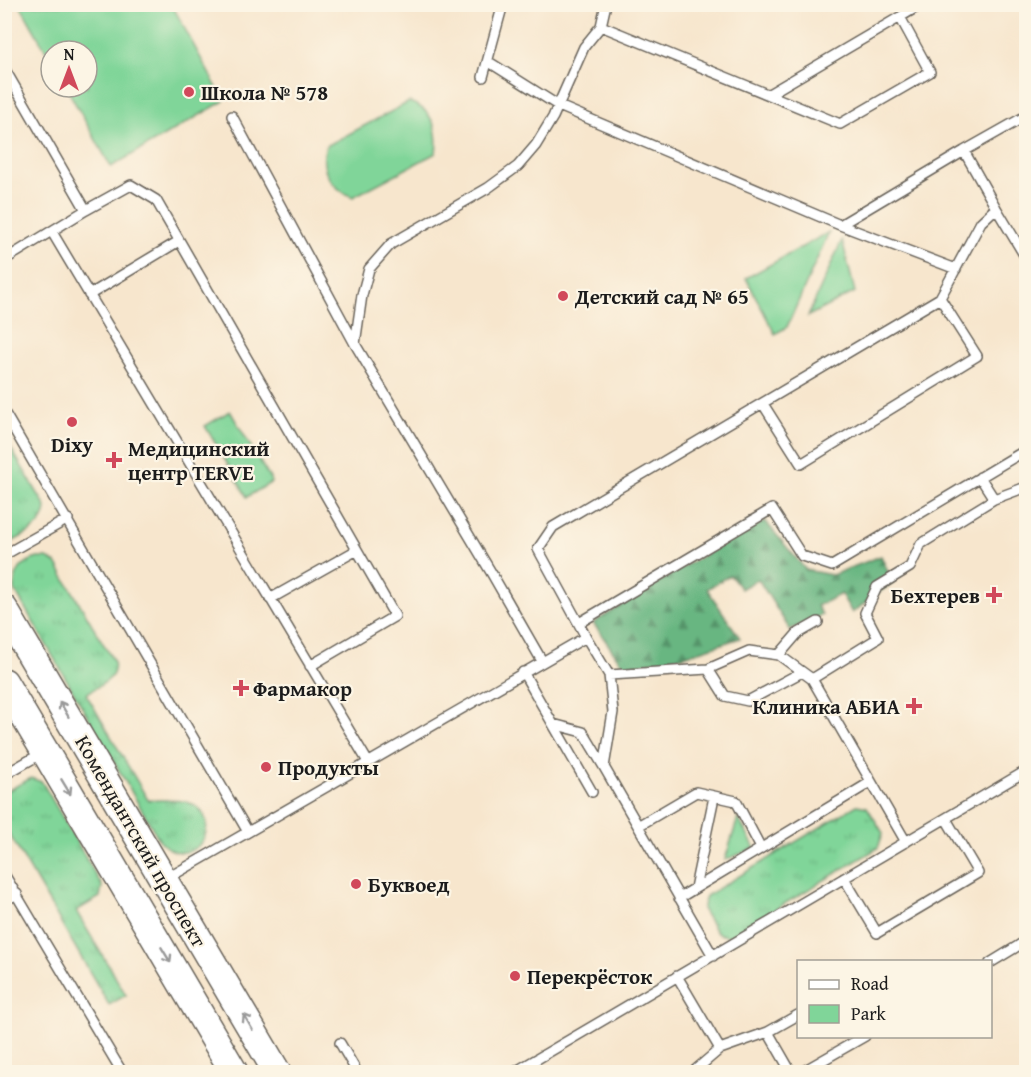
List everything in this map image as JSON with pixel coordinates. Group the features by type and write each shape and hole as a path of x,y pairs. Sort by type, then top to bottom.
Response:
{"main road":[{"name":"Комендантский проспект","path":"4,609 278,1072"},
{"name":"Комендантский проспект","path":"4,682 234,1072"}],"lane":[{"path":"483,77 489,62 503,4"},
{"path":"355,344 362,295 369,269 391,244 488,188 518,166 536,145 559,106 584,47 601,26 606,4"},
{"path":"770,94 922,4"},
{"path":"601,26 840,124 930,72 900,17"},
{"path":"489,62 559,106 840,225 956,269"},
{"path":"4,68 86,210"},
{"path":"231,116 355,344 542,661"},
{"path":"840,225 1026,116"},
{"path":"964,151 1026,258"},
{"path":"4,260 131,185 156,200 395,616 310,666"},
{"path":"604,767 613,712 609,675 538,549 554,527 940,298 981,222 996,208"},
{"path":"52,232 368,762"},
{"path":"89,295 179,241"},
{"path":"763,404 801,464 977,356 940,298"},
{"path":"4,412 248,832"},
{"path":"579,623 772,509 802,556 831,566 1026,450"},
{"path":"980,477 994,499"},
{"path":"812,679 878,638 865,613 877,587 910,567 921,543 994,499 1026,488"},
{"path":"4,555 68,519"},
{"path":"270,599 357,550"},
{"path":"779,655 797,634 818,622"},
{"path":"164,880 586,637"},
{"path":"609,675 708,669 749,651 779,655 812,679 871,782 884,797 906,842"},
{"path":"708,669 725,696 748,701 802,672"},
{"path":"523,672 592,792"},
{"path":"553,724 583,732 713,956"},
{"path":"4,775 45,751"},
{"path":"515,1072 1026,771"},
{"path":"679,898 871,782"},
{"path":"638,826 696,792 736,801 761,848"},
{"path":"695,888 714,796"},
{"path":"844,878 877,933 978,873 946,819"},
{"path":"4,874 122,1072"},
{"path":"4,901 16,894"},
{"path":"992,962 1026,941"},
{"path":"677,976 720,1048"},
{"path":"693,1072 720,1048 768,1032 797,1016"},
{"path":"768,1032 791,1072"},
{"path":"802,1072 862,1038"},
{"path":"340,1043 357,1072"}],"green space":[{"path":"20,5 172,5 224,101 111,167 73,99 99,99 99,39 39,39"},
{"path":"409,102 424,110 433,122 437,144 436,153 353,197 339,189 325,170 326,146"},
{"path":"829,232 787,327 775,334 746,278"},
{"path":"842,240 855,292 808,316"},
{"path":"230,411 272,482 247,497 205,426"},
{"path":"4,437 46,507 42,521 32,531 5,545"},
{"path":"765,521 806,570 832,575 881,556 893,582 852,613 841,594 817,606 822,615 790,630 758,579 741,589 730,575 707,589 740,638 684,656 624,667 593,623 688,564"},
{"path":"38,558 47,558 56,563 114,662 113,674 110,678 86,694 148,800 185,801 201,810 206,820 206,830 202,840 195,848 186,852 174,851 161,843 14,589 16,578 23,565"},
{"path":"31,778 42,782 102,886 100,897 76,911 126,995 109,1005 5,827 5,792"},
{"path":"857,805 867,807 883,833 878,848 729,937 717,933 702,909 706,896"},
{"path":"738,818 755,848 725,860"}],"place":[{"name":"Школа № 578","path":"189,92"},
{"name":"Детский сад № 65","path":"563,296"},
{"name":"Dixy","path":"72,422"},
{"name":"Медицинский центр TERVE","path":"114,460"},
{"name":"Бехтерев","path":"994,595"},
{"name":"Фармакор","path":"241,688"},
{"name":"Клиника АБИА","path":"914,706"},
{"name":"Продукты","path":"266,767"},
{"name":"Буквоед","path":"356,884"},
{"name":"Перекрёсток","path":"515,976"}]}
